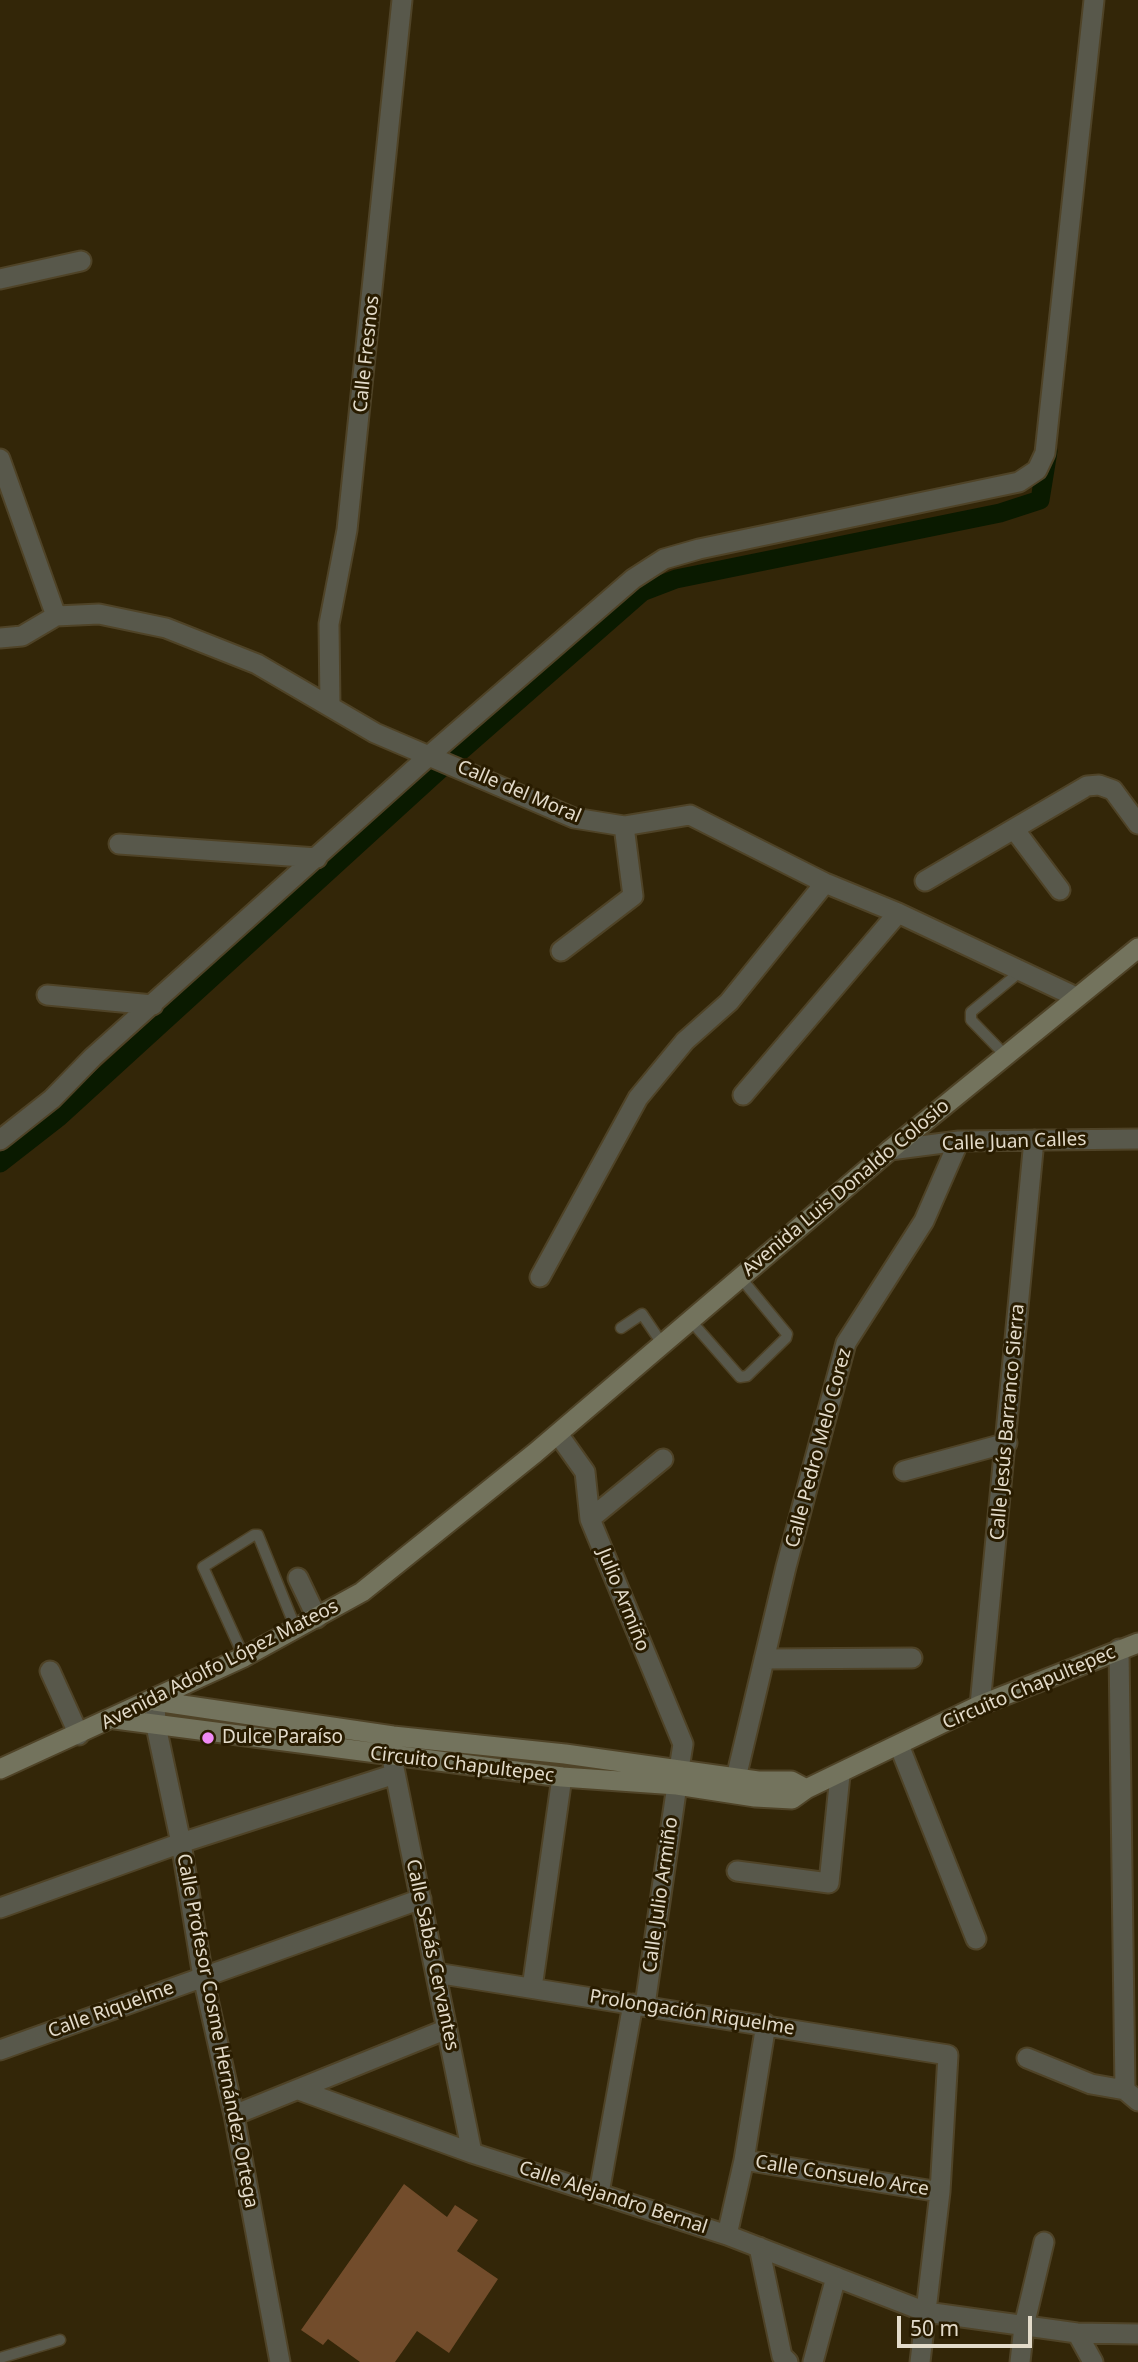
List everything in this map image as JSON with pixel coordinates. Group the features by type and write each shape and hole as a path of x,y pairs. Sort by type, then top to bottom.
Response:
{"main road":[{"name":"Avenida Luis Donaldo Colosio","path":"558,1434 890,1150 1138,948"},
{"name":"Avenida Adolfo López Mateos","path":"0,1769 155,1701 244,1657 362,1592 558,1434"},
{"name":"Circuito Chapultepec","path":"155,1701 678,1777 768,1799 792,1799 806,1789 840,1775 980,1704 1138,1643"},
{"name":"Circuito Chapultepec","path":"115,1719 393,1765 562,1777 791,1781 806,1789"}],"street":[{"name":"Calle Fresnos","path":"330,706 329,624 347,530 402,0"},
{"path":"0,1140 52,1099 93,1057 317,858 440,758 633,579 664,559 699,549 1019,482 1037,470 1045,453 1094,0"},
{"path":"0,279 81,261"},
{"path":"0,459 56,616"},
{"name":"Calle del Moral","path":"0,638 22,636 56,616 99,614 166,628 257,664 375,733 440,758 575,818 624,826 690,815 832,886 892,910 1076,997"},
{"path":"925,881 1087,786 1099,785 1112,790 1138,824"},
{"path":"561,951 633,896 624,826"},
{"path":"1014,829 1060,890"},
{"path":"119,845 317,858"},
{"path":"541,1278 638,1098 685,1041 729,1002 832,886"},
{"path":"743,1096 892,910"},
{"path":"47,995 153,1005"},
{"name":"Calle Juan Calles","path":"890,1150 959,1141 1138,1139"},
{"name":"Calle Jesús Barranco Sierra","path":"980,1704 1034,1140"},
{"name":"Calle Pedro Melo Corez","path":"736,1778 846,1343 924,1221 959,1141"},
{"name":"Julio Armiño","path":"558,1434 585,1472 590,1519 683,1744 678,1777"},
{"path":"904,1471 1007,1443"},
{"path":"590,1519 663,1460"},
{"path":"298,1578 317,1618"},
{"path":"1027,2058 1091,2084 1132,2096 1119,1649"},
{"path":"764,1660 912,1658"},
{"path":"50,1671 79,1735"},
{"name":"Calle Profesor Cosme Hernández Ortega","path":"155,1701 156,1726 181,1843 203,1977 234,2115 280,2362"},
{"path":"900,1745 976,1939"},
{"path":"0,1908 393,1765"},
{"name":"Calle Sabás Cervantes","path":"393,1765 472,2153"},
{"path":"737,1871 829,1883 840,1775"},
{"path":"532,1988 562,1777"},
{"name":"Calle Julio Armiño","path":"599,2193 639,2005 678,1777"},
{"name":"Calle Riquelme","path":"0,2050 421,1899"},
{"name":"Prolongación Riquelme","path":"436,1973 948,2055 940,2192"},
{"path":"727,2235 744,2160 766,2024"},
{"path":"234,2115 447,2029"},
{"name":"Calle Alejandro Bernal","path":"299,2090 472,2153 727,2235 926,2312 1077,2333 1138,2334"},
{"name":"Calle Consuelo Arce","path":"744,2160 940,2192"},
{"path":"920,2362 940,2192"},
{"path":"1020,2362 1024,2326 1044,2242"},
{"path":"759,2247 782,2356 789,2362"},
{"path":"813,2362 835,2277"},
{"path":"1077,2333 1093,2362"}],"lane":[{"path":"1005,1055 971,1020 971,1012 1021,971"},
{"path":"691,1321 740,1377 747,1376 787,1334 740,1277"},
{"path":"621,1328 638,1314 642,1314 663,1345"},
{"path":"244,1657 203,1567 254,1535 258,1535 296,1629"},
{"path":"0,2357 60,2340"}],"building":[{"path":"404,2184 447,2217 455,2205 478,2220 457,2251 498,2279 449,2353 417,2331 395,2362 360,2362 328,2339 323,2345 301,2330"}],"waterway":[{"path":"0,1163 59,1117 447,763 642,592 676,579 1000,513 1040,500 1048,451"}],"place":[{"name":"Dulce Paraíso","path":"208,1738"}]}
